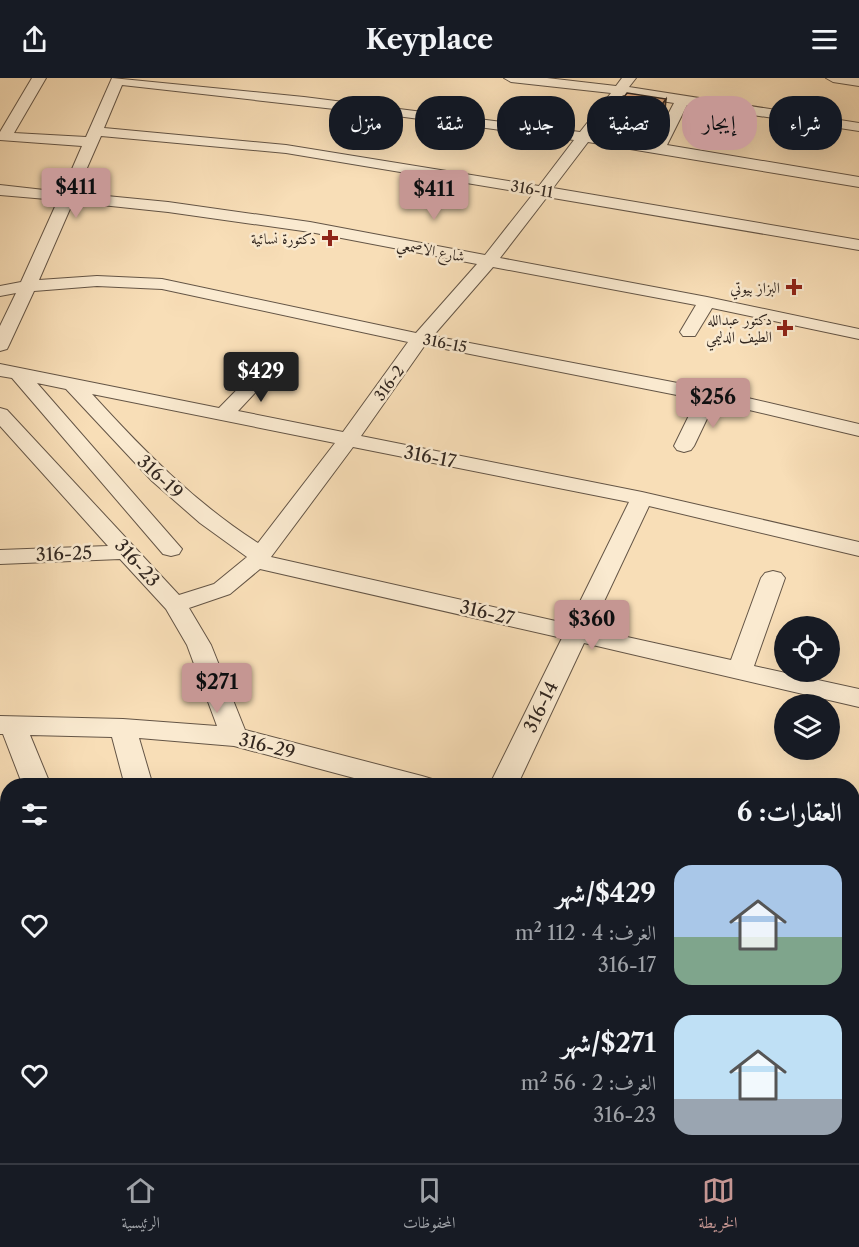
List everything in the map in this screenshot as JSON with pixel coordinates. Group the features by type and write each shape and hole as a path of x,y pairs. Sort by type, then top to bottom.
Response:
{"street":[{"path":"3,136 39,78"},
{"path":"511,78 620,90 682,101 670,124"},
{"name":"316-2","path":"175,605 222,589 258,558 347,441 420,339 494,255 629,78"},
{"path":"833,78 859,82"},
{"path":"0,345 119,79 264,95 587,139"},
{"path":"757,112 859,127"},
{"name":"316-11","path":"3,136 94,136 286,149 542,190 859,245"},
{"path":"670,150 859,182"},
{"name":"شارع الاصمعي","path":"0,178 70,191 494,255 859,321"},
{"name":"شارع الاصمعي","path":"0,190 70,191"},
{"name":"شارع الاصمعي","path":"494,255 859,334"},
{"name":"316-15","path":"0,291 28,286 97,280 162,284 420,339 709,395 859,430"},
{"path":"689,332 707,302"},
{"path":"223,415 273,364"},
{"path":"10,372 171,549"},
{"name":"316-17","path":"10,372 642,498 859,549"},
{"name":"316-19","path":"72,384 128,447 170,488 258,558"},
{"path":"684,446 709,395"},
{"name":"316-23","path":"0,414 129,552 175,605 200,645 234,737"},
{"name":"316-14","path":"507,778 642,498"},
{"name":"316-25","path":"0,557 129,552"},
{"name":"316-27","path":"258,558 859,698"},
{"path":"740,669 773,578"},
{"path":"6,725 33,778"},
{"name":"316-29","path":"6,725 123,728 234,737 392,778"},
{"path":"123,728 137,778"}],"building":[{"path":"627,93 646,96 625,96"}],"place":[{"name":"دكتورة نسائية","path":"330,238"},
{"name":"البزاز بيوتي","path":"794,287"},
{"name":"دكتور عبدالله الطيف الدليمي","path":"785,328"}]}
